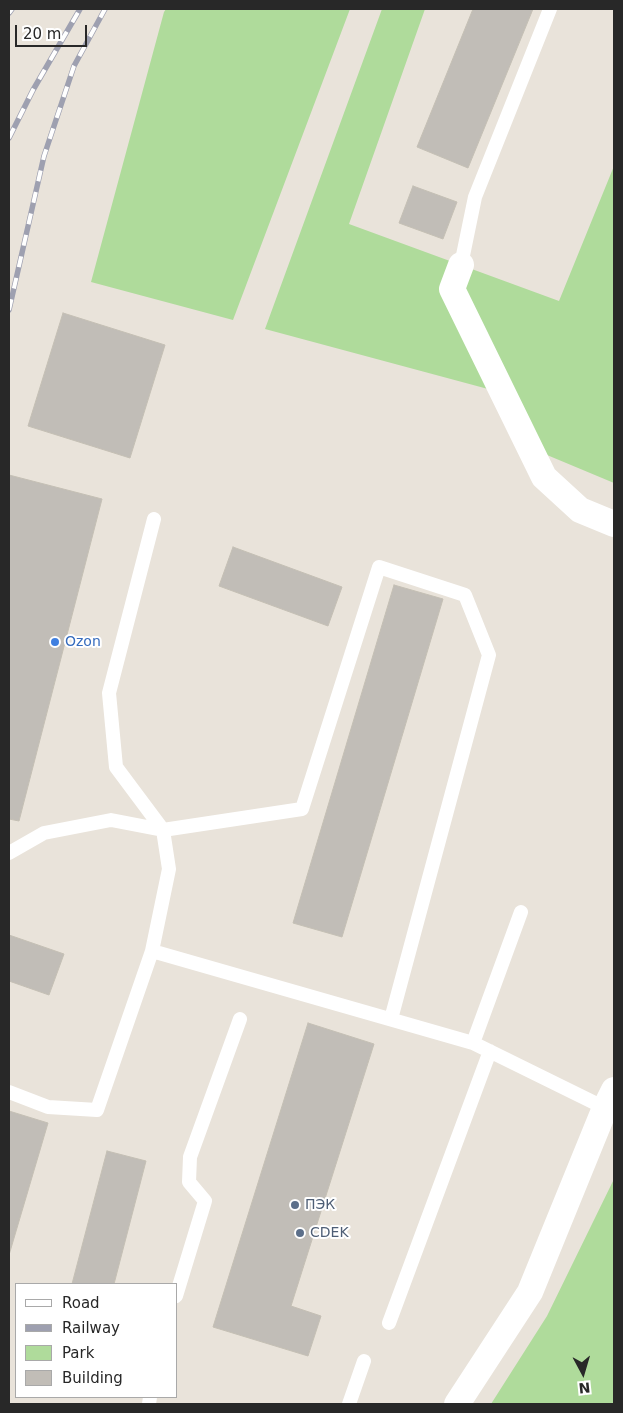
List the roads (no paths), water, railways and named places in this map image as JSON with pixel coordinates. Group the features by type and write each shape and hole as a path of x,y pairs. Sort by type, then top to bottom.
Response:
{"street":[{"path":"461,266 452,289 544,477 580,510 614,524"},
{"path":"457,1404 530,1292 610,1099"}],"lane":[{"path":"461,266 475,197 550,9"},
{"path":"9,1092 48,1107 97,1110 152,951 169,868 163,830 116,767 109,693 154,519"},
{"path":"9,853 44,833 111,820 163,830 302,809 379,567 465,595 489,655 391,1020"},
{"path":"473,1043 521,912"},
{"path":"152,951 473,1043 610,1099"},
{"path":"178,1289 205,1201 189,1182 190,1156 240,1019"},
{"path":"389,1323 490,1051"},
{"path":"349,1404 364,1361"}],"railway":[{"path":"9,13 12,9"},
{"path":"9,138 33,90 80,9"},
{"path":"9,310 44,156 74,66 105,9"}],"place":[{"name":"Ozon","path":"55,642"},
{"name":"ПЭК","path":"295,1205"},
{"name":"CDEK","path":"300,1233"}]}
